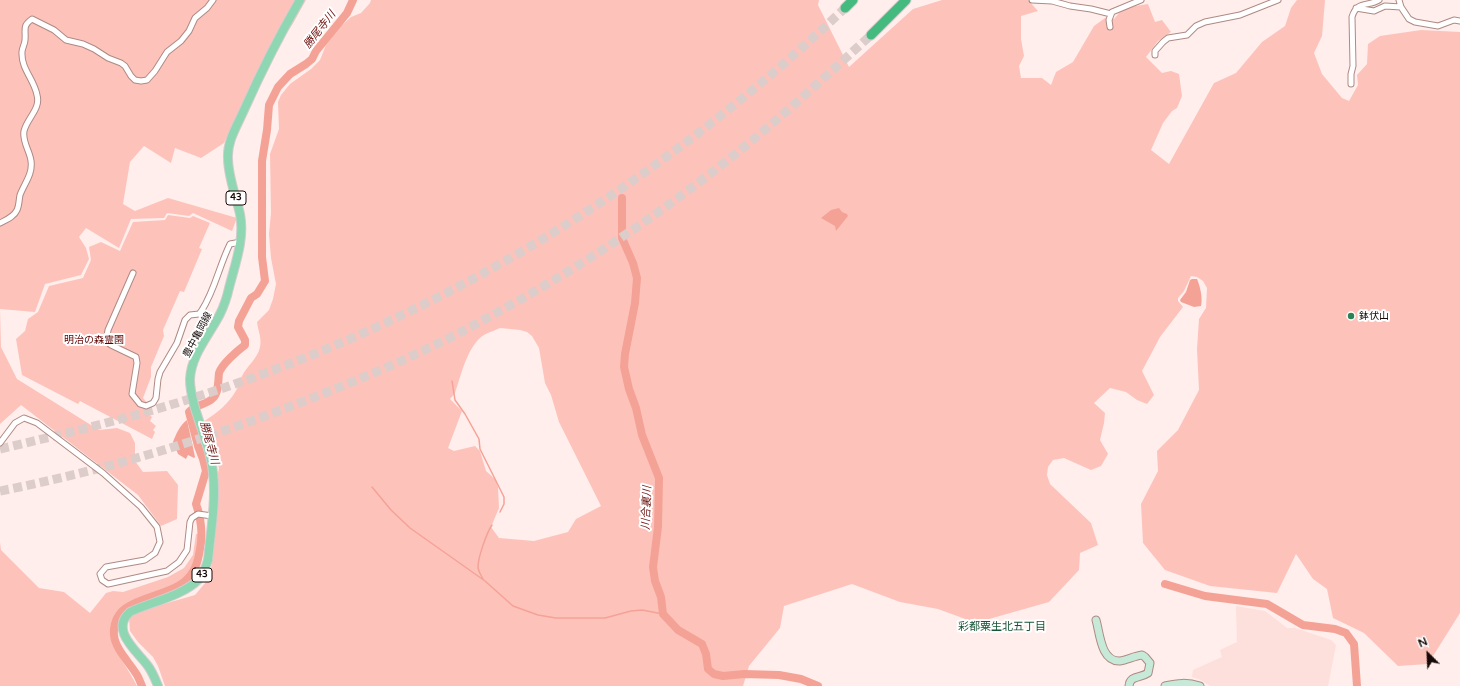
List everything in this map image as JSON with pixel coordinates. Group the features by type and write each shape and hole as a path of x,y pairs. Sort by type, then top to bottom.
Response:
{"highway":[{"path":"845,8 853,0"},
{"path":"872,35 906,0"}],"main road":[{"name":"豊中亀岡線","path":"158,686 148,666 129,643 123,633 123,624 125,616 130,612 190,587 200,578 208,560 208,515 214,489 213,472 207,441 196,406 190,380 191,371 196,356 227,299 241,242 240,215 229,170 229,144 257,80 276,42 300,0"}],"street":[{"path":"0,223 11,218 17,211 21,194 31,170 31,161 24,133 37,104 38,95 25,70 22,58 27,22 32,18 54,30 66,40 94,49 108,58 121,63 135,80 141,81 147,80 155,71 167,52 181,41 189,31 195,18 207,8 212,0"},
{"path":"1032,0 1052,1 1111,14"},
{"path":"1110,27 1109,20 1112,12 1141,0"},
{"path":"1259,0 1262,6"},
{"path":"1155,55 1155,51 1168,38 1187,35 1196,26 1204,22 1240,15 1278,0"},
{"path":"1351,84 1351,74 1354,66 1352,17 1356,8 1362,5 1375,3 1379,0"},
{"path":"1399,0 1401,7 1409,19 1415,22 1438,26 1454,20 1460,21"},
{"path":"1356,8 1374,11 1385,6 1401,7"},
{"path":"133,272 108,330 106,339 110,346 136,357 137,363 132,394 140,404 146,406 153,403 156,398 160,372 177,343 185,320 190,315 199,314 202,310 213,287 223,256 230,244 241,242"},
{"path":"0,443 15,423 24,418 37,423 103,473 141,507 157,527 160,542 155,553 145,560 106,567 100,574 102,580 108,584 167,571 179,562 186,550 190,522 192,518 196,515 208,515"},
{"path":"1096,620 1103,648 1106,655 1110,659 1114,661 1122,660 1142,655 1146,657 1150,663 1148,673 1145,676 1134,678 1129,682 1129,686"},
{"path":"1165,686 1189,683 1200,686"}],"shaded area":[{"path":"839,208 848,216 836,231 835,226 821,218 831,210"},
{"path":"1197,279 1198,282 1202,303 1201,306 1194,307 1181,302 1180,300 1186,292 1190,280"},
{"path":"187,420 195,457 194,458 188,455 186,459 178,454 173,442 180,427"},
{"path":"1236,606 1265,611 1287,628 1295,628 1331,640 1336,645 1328,686 1210,686 1201,680 1192,677 1193,670 1222,657 1220,650 1237,642"}],"green space":[{"path":"0,0 306,0 292,25 248,91 224,143 201,158 175,148 171,163 144,146 130,162 123,204 135,211 168,198 237,218 232,231 193,213 189,216 167,213 164,218 131,219 119,248 86,228 79,237 86,248 89,259 81,275 45,284 35,312 0,309"},
{"path":"371,0 819,0 818,5 849,67 913,9 942,0 1028,0 1038,11 1021,16 1021,39 1024,56 1019,66 1021,78 1042,78 1051,85 1056,72 1073,62 1094,26 1105,18 1114,19 1123,8 1148,4 1155,22 1162,20 1171,32 1158,41 1146,57 1162,73 1171,71 1179,74 1182,96 1177,108 1172,111 1163,123 1151,150 1169,164 1214,83 1236,73 1262,42 1285,26 1291,8 1297,0 1325,0 1322,36 1314,53 1322,74 1342,98 1349,101 1358,85 1357,75 1367,64 1368,44 1380,36 1421,30 1460,32 1460,613 1428,664 1398,666 1364,633 1333,618 1327,589 1313,579 1296,554 1277,593 1210,586 1165,570 1143,543 1141,504 1158,471 1157,451 1178,430 1199,390 1197,349 1199,319 1206,308 1207,288 1203,281 1197,277 1191,276 1184,291 1178,298 1178,301 1183,307 1160,337 1142,371 1154,395 1147,404 1137,400 1126,392 1110,388 1094,403 1105,413 1100,440 1108,454 1101,466 1091,470 1064,458 1053,460 1048,467 1047,475 1050,484 1091,523 1098,545 1080,553 1079,570 1049,602 982,621 968,620 938,609 900,602 852,584 784,606 780,628 749,666 743,686 165,686 153,657 138,642 130,631 129,618 139,611 195,595 211,576 216,482 219,468 203,422 227,403 239,386 244,372 257,355 261,341 257,322 269,310 273,299 276,284 271,258 269,234 271,213 270,154 279,129 278,102 281,95 290,84 311,69 320,60 326,45 341,26 351,17 361,13","holes":["500,328 527,332 532,336 539,348 545,383 551,395 559,422 601,506 576,519 568,532 534,541 499,538 491,527 499,508 498,487 496,480 486,471 480,451 475,446 454,451 448,448 462,411 450,399 455,393 464,364 475,343 482,336"]},
{"name":"明治の森霊園","path":"168,215 190,218 193,216 210,223 199,248 202,249 184,292 180,291 163,330 164,336 151,367 151,377 143,398 150,406 147,413 152,417 150,421 156,426 153,430 155,432 152,439 80,401 78,404 22,375 16,339 25,331 28,319 38,312 49,286 83,278 91,260 89,247 101,242 120,251 133,222 165,220"},
{"path":"0,309 1,347 17,379 99,430 117,428 130,433 135,443 135,461 143,472 167,471 178,485 177,519 161,526 138,495 21,405 0,424"},
{"path":"196,534 199,534 197,553 193,566 186,577 171,587 133,601 123,607 115,615 111,626 112,640 116,650 137,686 0,686 0,542 1,550 39,588 64,592 90,613 106,593 113,591 123,592 168,577 184,568 193,555"}],"waterway":[{"name":"勝尾寺川","path":"142,686 137,675 117,645 114,635 115,622 121,613 129,606 175,588 184,582 191,575 197,563 201,544 201,532 196,504 206,471 189,412 194,407 208,402 215,396 221,369 230,358 245,345 245,340 238,327 239,321 251,298 257,294 265,281 262,257 262,161 269,105 278,87 290,74 312,59 316,51 347,13 353,0"},
{"name":"川合裏川","path":"622,198 622,238 633,263 637,278 635,303 625,354 624,367 642,435 659,478 658,527 653,567 655,581 661,597 663,614 678,630 702,644 706,654 708,669 714,674 723,676 744,674 779,675 801,679 818,686"},
{"path":"452,381 455,400 479,439 480,449 504,497 504,504 500,512"},
{"path":"372,487 391,510 410,528 485,581 513,606 538,615 556,618 605,618 631,611 642,610 663,614"},
{"path":"483,579 478,570 478,563 483,545 492,525"},
{"path":"1165,584 1205,596 1267,604 1303,625 1335,629 1346,633 1354,644 1357,686"}],"tunnel":[{"path":"0,449 115,420 229,386 314,354 398,317 479,276 557,230 633,180 707,126 777,69 845,8"},
{"path":"0,491 40,483 158,452 274,413 400,362 464,330 516,302 578,265 638,226 696,185 762,132 871,35"}],"place":[{"name":"鉢伏山","path":"1351,316"}],"district":[{"name":"彩都粟生北五丁目","path":"1002,627"}]}
